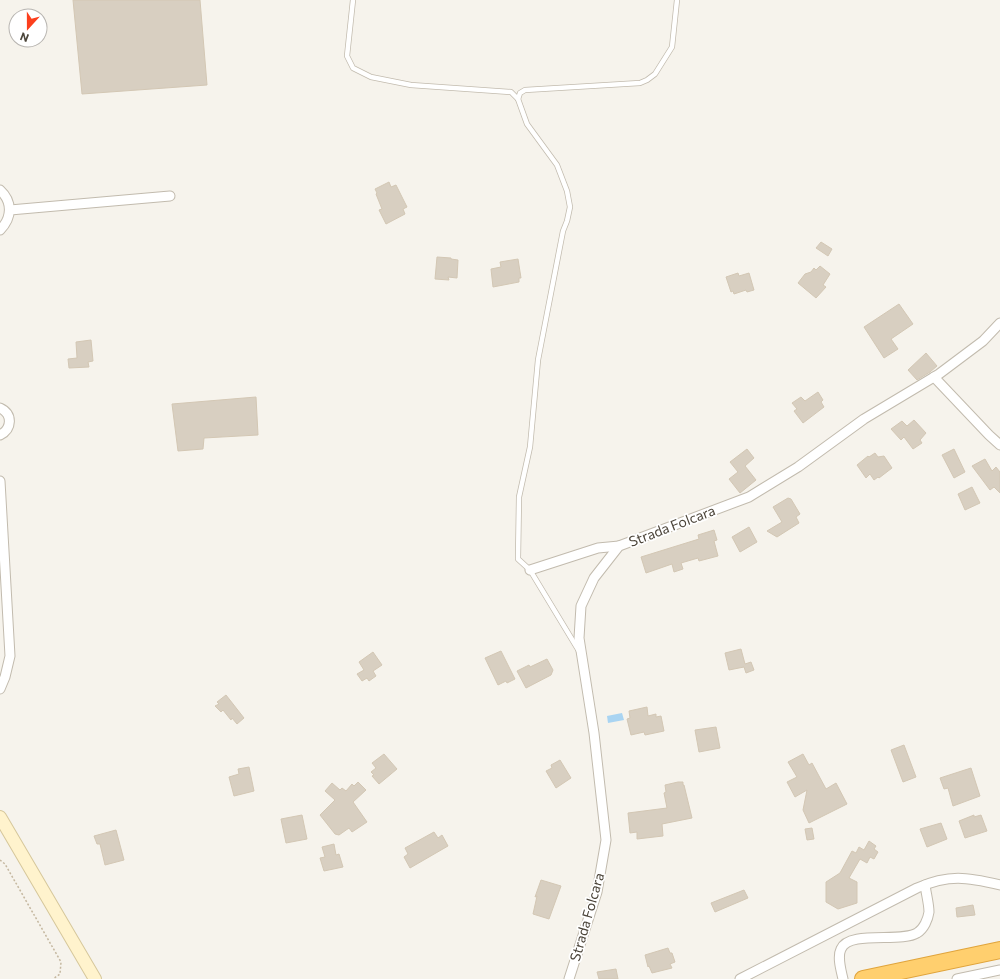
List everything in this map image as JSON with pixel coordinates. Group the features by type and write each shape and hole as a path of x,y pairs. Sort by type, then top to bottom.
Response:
{"highway":[{"path":"863,979 1000,950"}],"street":[{"path":"0,190 5,194 9,202 10,210 9,218 0,230"},
{"path":"10,210 170,196"},
{"name":"Strada Folcara","path":"569,979 597,892 606,840 594,733 579,638 581,606 594,578 620,546 749,497 798,466 864,419 934,377 983,341 1000,323"},
{"path":"934,377 1000,445"},
{"path":"0,408 6,412 10,420 8,429 0,435"},
{"path":"0,481 10,656 5,677 0,689"},
{"path":"530,570 598,548 620,546"},
{"path":"0,816 91,977"},
{"path":"740,979 933,881 952,878 973,879 1000,885"},
{"path":"843,979 839,955 841,948 846,943 854,940 917,934 922,929 929,911 925,885"},
{"path":"957,979 1000,970"}],"lane":[{"path":"353,0 347,56 353,68 372,77 410,85 511,92 518,99 527,124 557,164 567,191 570,207 563,231 538,360 530,447 519,496 518,559 530,570 582,658"},
{"path":"518,99 520,93 525,90 640,83 647,80 655,74 672,46 677,0"}],"path":[{"path":"0,860 5,864 61,962 60,974 53,979"}],"water":[{"path":"622,713 624,720 608,723 607,716"}],"building":[{"path":"73,0 200,0 207,85 82,94"},
{"path":"389,182 391,187 396,185 407,207 403,209 405,214 386,224 379,210 382,209 375,189"},
{"path":"821,242 832,249 828,256 816,248"},
{"path":"437,257 458,260 457,278 448,277 449,280 435,279"},
{"path":"518,259 521,278 519,278 519,282 493,287 491,269 501,267 500,262"},
{"path":"820,266 830,274 823,285 826,287 816,298 798,283 805,274 811,272 814,268 816,270"},
{"path":"738,273 739,276 749,273 754,290 747,292 746,290 734,294 733,291 731,292 726,277"},
{"path":"899,304 913,324 891,339 898,349 884,358 864,327"},
{"path":"91,340 93,361 88,362 89,367 69,368 68,359 77,358 76,342"},
{"path":"926,353 937,366 917,380 908,370"},
{"path":"818,392 823,400 821,402 824,407 803,423 794,411 797,409 792,403 801,397 805,401"},
{"path":"256,397 258,435 204,438 203,449 178,451 172,404"},
{"path":"914,420 926,433 920,440 922,443 913,449 904,437 901,440 891,429 902,421 907,426"},
{"path":"747,449 754,458 745,466 756,480 740,493 729,479 738,472 730,462"},
{"path":"954,449 965,472 954,478 942,455"},
{"path":"875,453 878,457 884,456 892,468 874,480 870,474 866,478 857,465 868,456 869,457"},
{"path":"985,459 992,471 996,467 1000,472 1000,493 994,487 990,490 972,466"},
{"path":"972,487 980,503 965,510 958,494"},
{"path":"788,498 791,499 800,514 796,517 799,523 777,537 767,531 782,522 773,507"},
{"path":"749,527 757,542 740,552 732,537"},
{"path":"714,530 717,540 714,541 718,556 699,561 698,558 681,563 683,569 674,572 672,564 646,573 641,557 699,539 698,535"},
{"path":"741,649 745,664 751,662 754,670 746,673 744,667 729,670 725,653"},
{"path":"501,651 515,679 498,685 485,658"},
{"path":"373,652 382,665 373,671 376,676 369,681 367,678 362,681 357,674 364,670 359,662"},
{"path":"547,659 553,670 551,675 526,688 517,671"},
{"path":"226,695 244,718 237,724 232,718 231,720 223,710 221,712 215,706 219,704 217,702"},
{"path":"647,707 648,716 656,714 656,717 661,716 664,731 645,735 644,732 631,735 627,719 630,718 629,711"},
{"path":"716,727 720,748 699,752 695,730"},
{"path":"904,745 916,777 903,782 891,750"},
{"path":"384,754 397,769 379,784 372,776 374,775 371,772 376,768 372,763"},
{"path":"803,754 809,765 812,763 826,789 836,783 847,804 809,823 803,810 807,790 795,797 787,782 797,777 788,762"},
{"path":"560,760 571,778 556,788 546,771 552,768 551,765"},
{"path":"249,767 254,791 234,796 229,777 239,774 238,769"},
{"path":"971,768 980,796 953,806 948,788 944,789 940,778"},
{"path":"358,782 366,790 353,802 367,822 352,832 349,828 339,835 335,834 320,815 335,800 325,791 332,783 340,790 342,788 346,791 352,784 354,786"},
{"path":"683,782 692,818 662,824 663,836 637,839 637,832 630,833 628,813 667,808 664,793 666,792 665,785"},
{"path":"302,815 307,839 286,843 281,819"},
{"path":"974,815 974,817 981,815 987,831 965,838 959,821"},
{"path":"941,823 947,839 927,847 920,829"},
{"path":"812,828 814,839 807,840 805,829"},
{"path":"116,830 124,860 105,865 100,844 97,844 94,836"},
{"path":"434,832 438,838 442,835 448,846 410,868 404,857 408,854 405,848"},
{"path":"869,841 876,846 874,849 878,852 874,859 870,857 867,863 860,859 849,878 857,882 857,903 838,909 826,902 826,882 840,873 852,851 856,853 859,847 864,850"},
{"path":"334,844 336,855 339,854 343,867 324,871 320,858 325,857 322,847"},
{"path":"541,880 561,886 549,919 533,914 537,896 535,897"},
{"path":"744,890 748,898 715,912 711,903"},
{"path":"973,905 975,915 957,917 956,908"},
{"path":"668,948 670,953 672,953 675,962 670,964 672,968 652,973 649,966 648,967 645,955"},
{"path":"616,969 618,979 599,979 597,972"}]}
